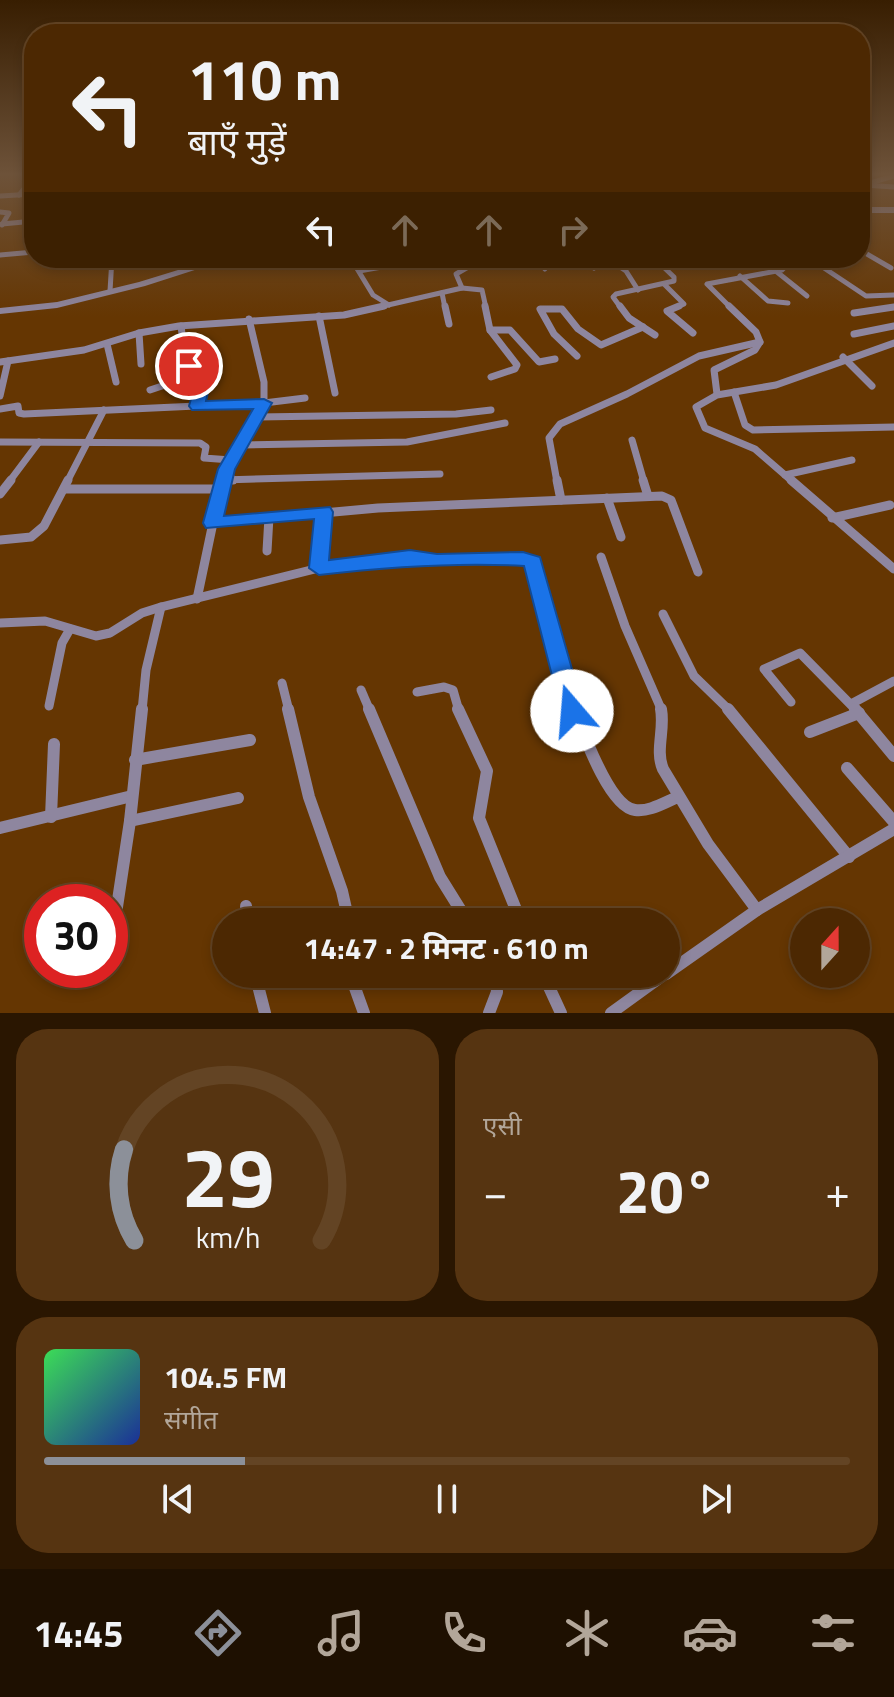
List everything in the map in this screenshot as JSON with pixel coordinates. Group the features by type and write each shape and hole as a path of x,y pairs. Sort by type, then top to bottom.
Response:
{"street":[{"path":"1,227 24,223"},
{"path":"0,255 24,253"},
{"path":"870,256 891,268"},
{"path":"110,291 111,268"},
{"path":"0,311 57,305 192,268"},
{"path":"357,268 373,295 389,305"},
{"path":"359,271 376,268"},
{"path":"462,288 456,274 466,268"},
{"path":"622,268 638,290"},
{"path":"655,335 626,315 613,297 675,279 664,268"},
{"path":"760,342 756,332 707,284 777,272 783,268"},
{"path":"824,268 870,297 893,295"},
{"path":"777,272 807,296"},
{"path":"740,276 768,301 788,303"},
{"path":"664,284 684,304 667,311 693,333"},
{"path":"0,396 4,361 107,344 139,333 181,326 249,319 344,315 462,288 482,290 490,330 517,367 491,377"},
{"path":"442,293 449,324"},
{"path":"854,313 894,307"},
{"path":"577,356 554,334 540,309 562,309 578,329 601,345 643,327"},
{"path":"319,316 335,393"},
{"path":"197,599 221,484 231,460 264,403 264,382 249,319"},
{"path":"181,326 185,357 202,388 197,406"},
{"path":"854,334 894,326"},
{"path":"490,330 510,330 539,362 555,359"},
{"path":"139,333 141,364"},
{"path":"717,394 714,370 755,350 760,342"},
{"path":"561,500 549,438 560,424 627,394 699,356 760,342"},
{"path":"894,343 843,357 766,387 717,394 696,407 700,423 755,449 894,569"},
{"path":"107,344 116,382"},
{"path":"843,357 872,386"},
{"path":"150,390 195,375"},
{"path":"734,392 745,425 753,430 894,426"},
{"path":"0,409 18,406 19,413 24,414 264,403 305,398"},
{"path":"0,540 23,539 39,532 104,410"},
{"path":"258,417 456,414 491,410"},
{"path":"241,445 377,444 449,437 505,423"},
{"path":"632,440 648,496"},
{"path":"0,442 200,443 206,447 204,458 231,460"},
{"path":"0,494 39,442"},
{"path":"785,475 852,460"},
{"path":"64,489 440,474"},
{"path":"213,523 324,512 662,496 671,500 698,572"},
{"path":"607,498 621,537"},
{"path":"832,518 890,505"},
{"path":"319,568 324,512"},
{"path":"267,551 269,517"},
{"path":"0,623 45,621 96,636 110,633 142,613 161,607 319,568 410,557 437,561 523,559 533,562 572,711 617,800 630,811 639,813 684,805"},
{"path":"601,557 625,626 662,711 664,730 658,757 684,805 757,910"},
{"path":"120,884 150,642 161,607"},
{"path":"663,614 684,665 693,678 725,705 849,857"},
{"path":"49,706 62,643 70,629"},
{"path":"791,702 764,669 800,653 855,708 894,756"},
{"path":"810,732 855,708 894,681"},
{"path":"282,683 309,797 346,908"},
{"path":"417,692 444,687 453,690 461,718 487,771 479,818 515,908"},
{"path":"361,690 440,877 459,908"},
{"path":"135,760 250,740"},
{"path":"51,817 54,744"},
{"path":"847,768 894,822"},
{"path":"0,828 132,796"},
{"path":"130,821 238,798"},
{"path":"680,964 757,910 894,829"},
{"path":"259,988 265,1013"},
{"path":"355,988 364,1013"},
{"path":"489,1013 497,988"},
{"path":"550,988 561,1013"},
{"path":"611,1013 646,988"}],"route":[{"path":"189,366 202,388 197,406 264,403 251,431 226,469 213,523 324,512 319,568 410,557 430,561 523,559 533,562 572,711"}]}
